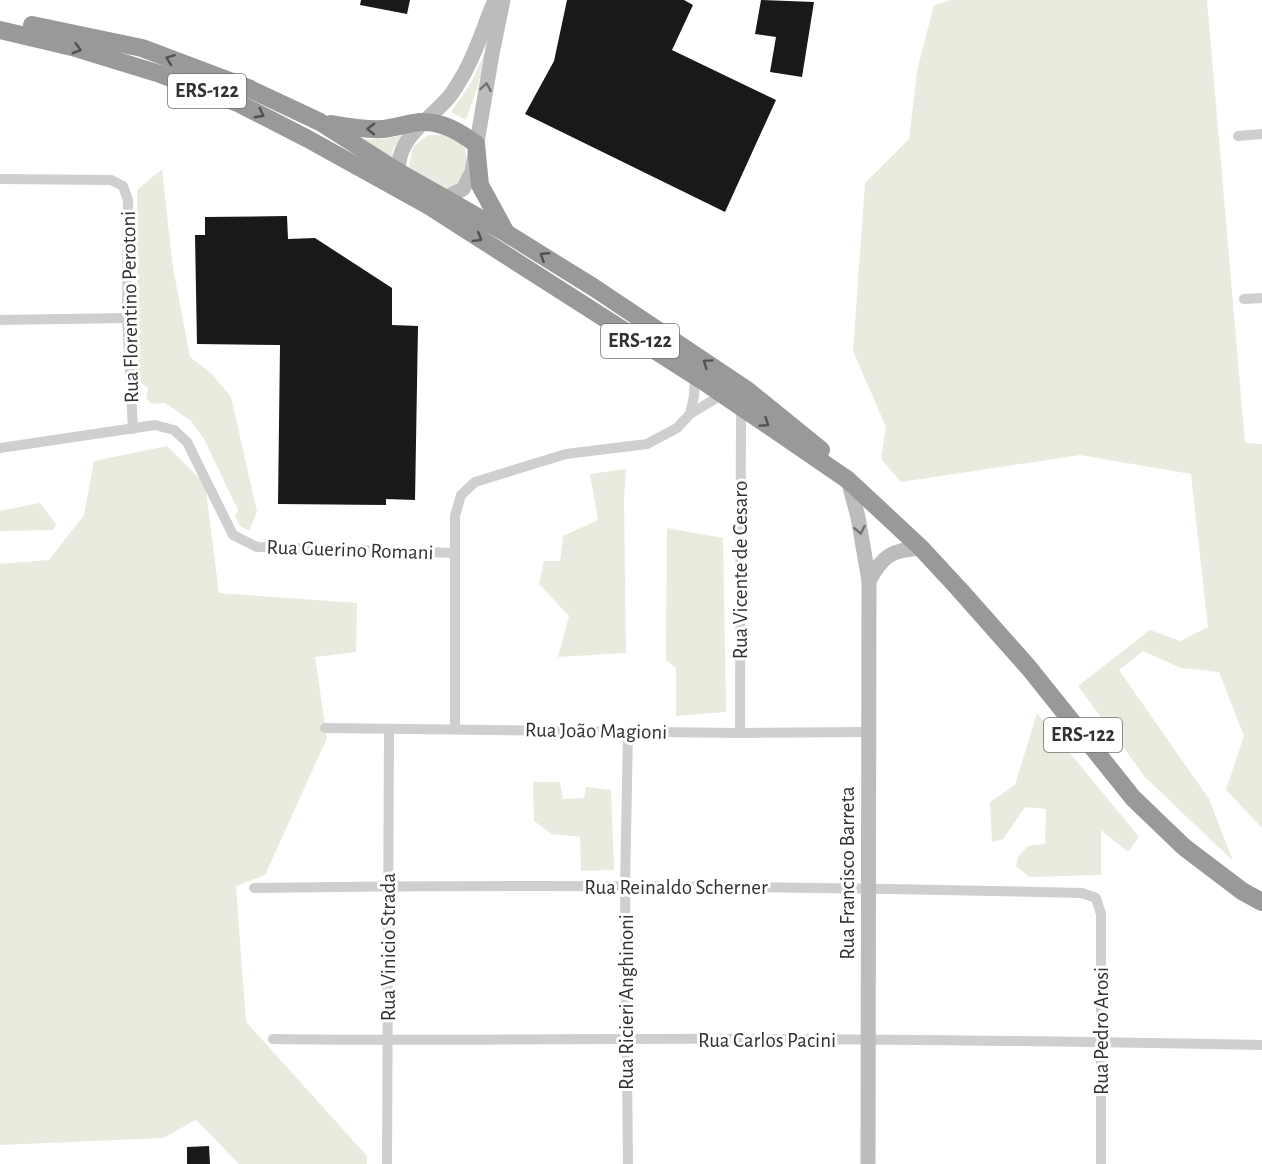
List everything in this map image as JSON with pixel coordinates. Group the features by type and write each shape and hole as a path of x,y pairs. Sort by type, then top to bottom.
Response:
{"highway":[{"name":"ERS-122","path":"0,19 142,48 248,88 320,122 397,171 436,202 848,480 921,548 1029,668 1133,798 1184,847 1242,891 1262,902"},
{"name":"ERS-122","path":"0,30 72,47 134,66 238,103 399,189 436,202 506,233 603,293 747,390 830,457 848,480"},
{"path":"320,122 354,128 383,129 421,122 444,125 464,135 476,144 480,185 506,233"}],"street":[{"path":"399,189 397,171 406,141 421,122 450,96 464,74 495,0"},
{"path":"436,202 463,189 472,172 503,0"},
{"path":"1238,136 1262,134"},
{"name":"Rua Florentino Perotoni","path":"0,179 111,180 123,186 128,200 127,318 133,429"},
{"path":"1244,299 1262,298"},
{"path":"0,320 127,318"},
{"path":"690,414 695,375"},
{"path":"455,728 454,553 455,516 461,495 475,482 566,454 647,444 677,428 690,414 723,394"},
{"name":"Rua Vicente de Cesaro","path":"740,733 741,407"},
{"name":"Rua Guerino Romani","path":"0,448 155,425 174,430 187,442 233,536 257,548 454,553"},
{"name":"Rua Francisco Barreta","path":"848,480 860,527 869,581 868,1164"},
{"path":"869,581 877,567 889,554 901,549 921,548"},
{"name":"Rua João Magioni","path":"325,728 740,733 868,732"},
{"name":"Rua Vinicio Strada","path":"387,1164 389,730"},
{"name":"Rua Ricieri Anghinoni","path":"628,732 625,886 628,1164"},
{"name":"Rua Reinaldo Scherner","path":"254,888 867,887 1082,892 1096,898"},
{"name":"Rua Pedro Arosi","path":"1096,898 1101,914 1101,1164"},
{"name":"Rua Carlos Pacini","path":"273,1040 868,1040 1262,1045"}],"shaded area":[{"path":"951,0 1207,0 1245,443 1262,444 1262,828 1226,790 1244,736 1219,672 1181,668 1143,651 1119,670 1209,799 1233,861 1145,777 1078,686 1150,630 1180,641 1208,627 1191,474 1080,455 901,482 881,459 886,427 853,351 865,183 909,139 917,71 934,5"},
{"path":"487,48 466,120 451,112 471,83"},
{"path":"403,135 394,147 391,158 362,139 383,139"},
{"path":"428,135 451,135 465,148 465,173 447,190 409,167 413,147"},
{"path":"162,169 173,268 190,357 212,374 231,397 257,512 249,531 239,525 235,515 238,510 204,439 190,420 165,403 151,404 146,398 148,388 138,381 137,190"},
{"path":"167,446 205,484 219,593 357,603 356,652 315,657 327,738 265,875 236,886 246,1022 367,1156 367,1164 239,1164 196,1120 163,1138 0,1145 0,564 49,560 84,515 94,461"},
{"path":"626,469 624,500 626,653 558,657 569,616 539,584 544,561 560,561 563,536 598,520 590,474"},
{"path":"40,503 56,524 53,530 0,531 0,511"},
{"path":"667,528 723,538 726,712 676,716 676,668 666,660"},
{"path":"1037,713 1139,837 1128,852 1101,830 1101,875 1029,877 1016,866 1018,857 1028,846 1045,844 1046,809 1025,807 1003,839 992,842 990,802 1015,785"},
{"path":"533,782 560,782 563,799 584,798 586,787 611,790 614,870 581,871 580,837 552,834 534,821"}],"building":[{"path":"361,0 410,0 407,14 360,5"},
{"path":"567,0 684,0 693,5 672,50 776,100 725,212 525,114 554,61"},
{"path":"761,0 814,2 802,77 770,72 776,37 755,34"},
{"path":"287,216 288,239 315,238 392,288 392,325 418,326 415,500 386,499 386,505 278,504 280,345 197,344 195,235 205,235 205,217"},
{"path":"209,1146 210,1164 187,1164 187,1147"}]}
